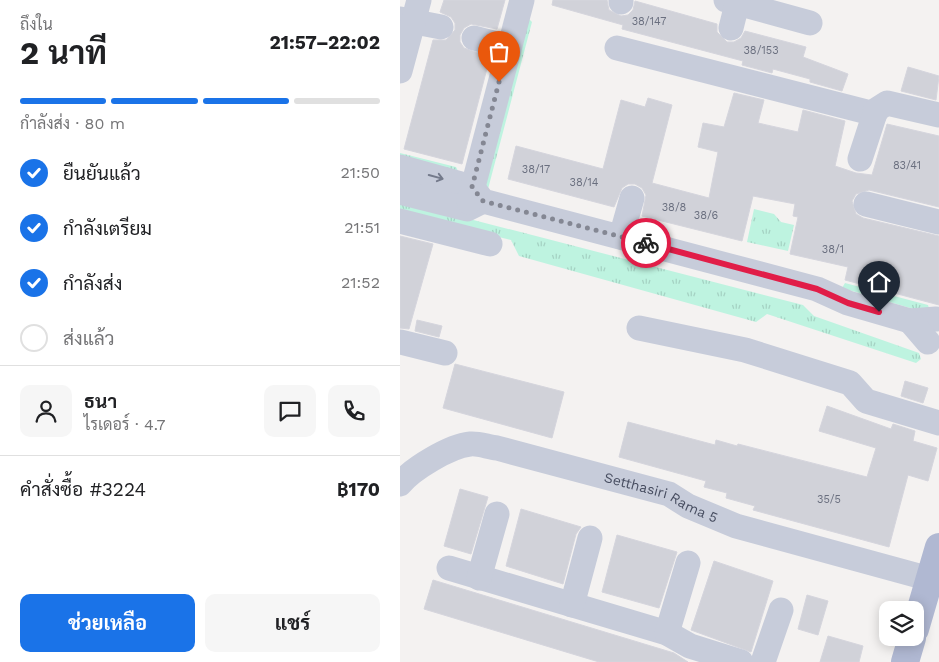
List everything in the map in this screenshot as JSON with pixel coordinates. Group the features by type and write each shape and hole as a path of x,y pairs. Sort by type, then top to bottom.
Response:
{"main road":[{"path":"924,601 939,548"},
{"path":"905,662 910,646"}],"street":[{"path":"474,199 508,47 522,0"},
{"path":"731,28 734,1 810,23"},
{"path":"400,71 410,14 441,27"},
{"path":"474,38 508,47"},
{"path":"617,48 875,114"},
{"path":"860,159 875,114 887,103 939,115"},
{"path":"400,167 474,199"},
{"path":"400,192 474,199 621,236 817,289 848,303 910,321 936,319"},
{"path":"621,236 632,198"},
{"path":"866,204 939,222"},
{"path":"400,221 490,244"},
{"path":"910,321 928,342"},
{"path":"639,328 754,353 850,384 866,401 939,423"},
{"path":"400,342 445,353"},
{"name":"Setthasiri Rama 5","path":"400,484 406,477 448,450 470,444 497,448 669,494 688,506 736,526 930,580"},
{"path":"479,578 497,514"},
{"path":"572,605 590,538"},
{"path":"667,633 688,563"},
{"path":"449,568 667,633 690,646 741,662"},
{"path":"763,662 781,610"}],"green space":[{"path":"528,18 532,22 488,189 485,187"},
{"path":"400,153 456,167 458,171 400,161"},
{"path":"400,201 803,305 814,316 919,353 921,359 916,363 767,314 756,322 519,256 511,240 400,213"},
{"path":"754,209 774,214 781,222 794,225 788,251 747,242"},
{"path":"845,283 928,305 929,308 927,313 842,288"}],"building":[{"path":"444,0 505,0 497,29 471,24 464,28 460,35 460,42 464,48 490,57 462,164 404,149 433,40 446,40 455,30 455,23 451,17 440,12"},
{"path":"553,0 607,0 609,10 621,16 628,15 633,10 635,1 717,24 717,32 727,42 734,42 741,38 745,31 806,47 803,57 848,74 842,91 810,82 810,79 773,69 772,73 742,65 743,61 622,29 623,25 552,5"},
{"path":"908,67 939,76 936,100 901,91"},
{"path":"734,93 764,100 758,123 798,132 803,110 845,121 835,166 856,173 872,175 887,124 939,136 939,207 869,190 856,194 852,201 856,214 863,218 939,236 939,305 845,280 848,267 790,254 798,217 793,216 795,204 753,196 742,241 642,216 646,195 642,188 635,184 628,184 622,188 614,207 508,179 516,146 603,169 621,100 645,107 648,98 672,105 652,183 709,198 718,152 698,147 703,123 724,127"},
{"path":"400,236 433,244 409,329 400,328"},
{"path":"417,320 442,326 439,337 415,331"},
{"path":"455,364 564,392 552,438 443,408"},
{"path":"905,381 928,388 923,403 901,396"},
{"path":"827,406 891,429 893,424 915,431 913,441 937,448 928,481 908,475 889,547 753,510 755,506 726,498 727,493 704,487 706,481 619,457 628,422 715,445 716,440 737,446 738,444 867,477 876,448 819,431"},
{"path":"460,489 488,497 471,554 444,546"},
{"path":"521,509 581,527 576,534 563,584 506,566"},
{"path":"617,535 677,552 659,608 602,592"},
{"path":"714,561 773,581 751,652 691,630"},
{"path":"433,580 674,653 688,662 599,662 424,609"},
{"path":"807,595 828,601 818,635 798,629"},
{"path":"828,636 863,646 859,662 820,662"}],"way so far":[{"path":"499,82 472,187 483,201 646,243"}],"route":[{"path":"646,243 817,289 848,303 879,312"}]}
